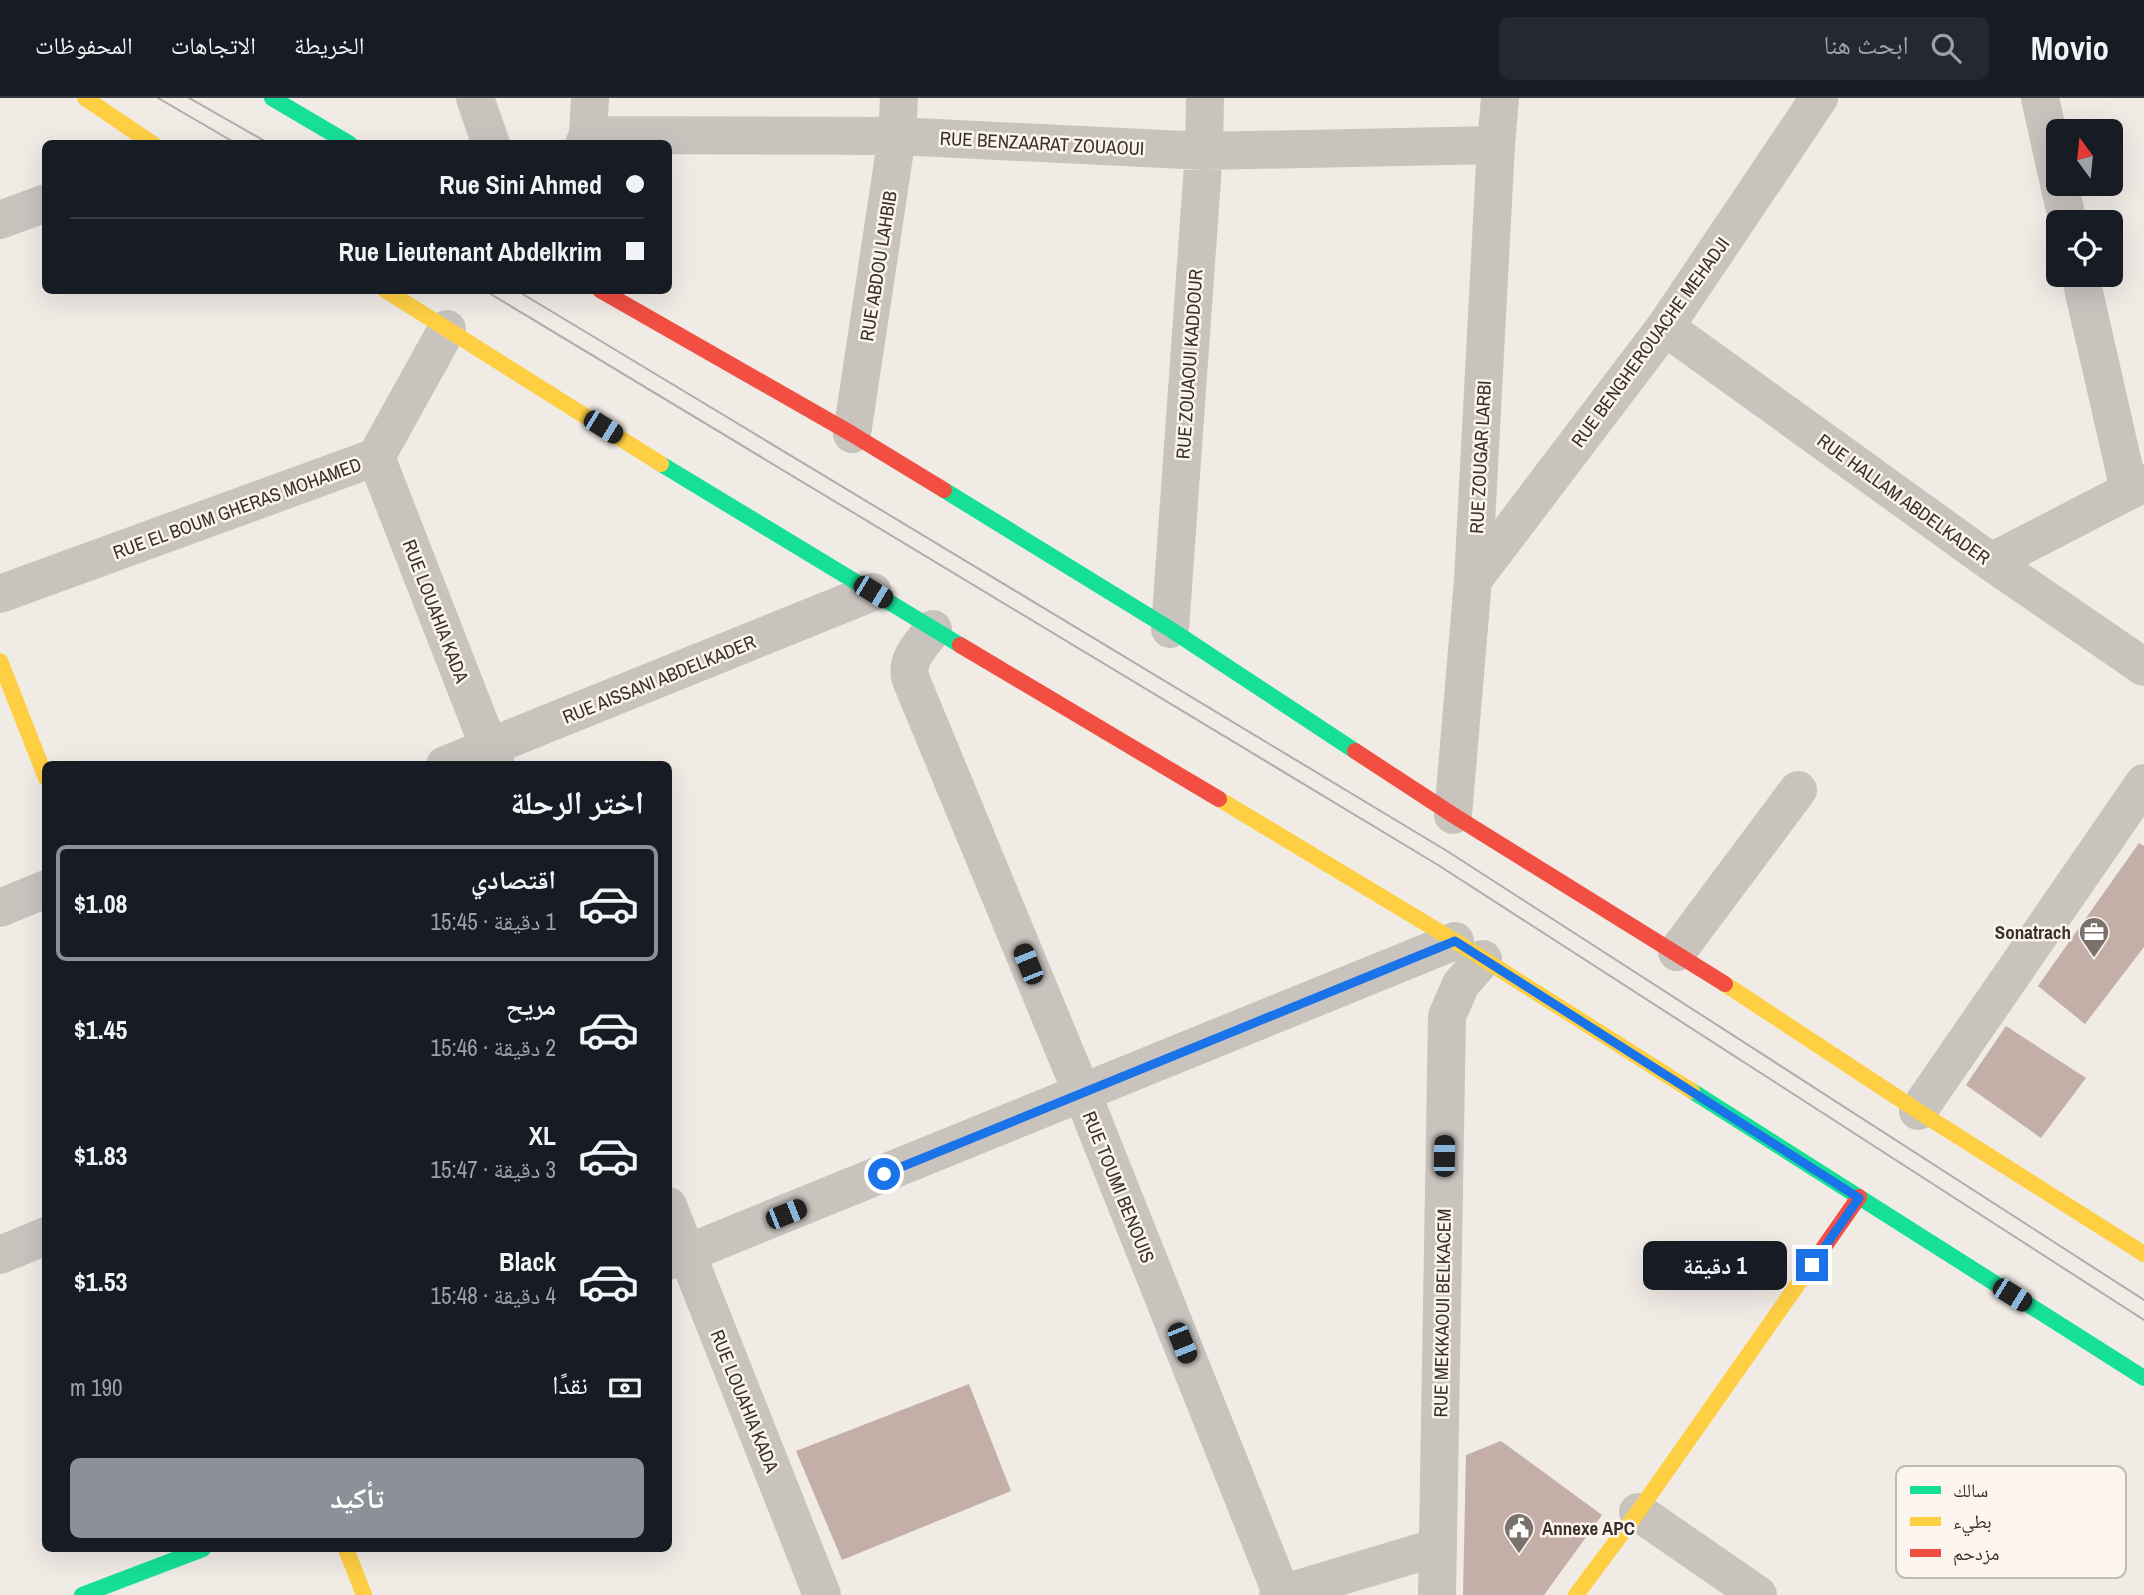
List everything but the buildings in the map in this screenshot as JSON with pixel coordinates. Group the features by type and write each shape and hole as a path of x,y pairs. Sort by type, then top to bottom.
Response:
{"street":[{"path":"85,98 147,140"},
{"path":"272,98 343,140"},
{"path":"475,98 490,140"},
{"path":"586,139 590,98"},
{"name":"RUE ABDOU LAHBIB","path":"852,434 897,136 899,98"},
{"name":"RUE ZOUAOUI KADDOUR","path":"1170,629 1205,98"},
{"name":"RUE ZOUGAR LARBI","path":"1453,816 1473,580 1500,98"},
{"name":"RUE BENGHEROUACHE MEHADJI","path":"1473,580 1665,327 1819,98"},
{"path":"2040,98 2046,125"},
{"name":"RUE BENZAARAT ZOUAOUI","path":"586,139 897,136 1203,151 1496,145"},
{"path":"0,220 42,204"},
{"path":"1991,562 2136,486 2083,287"},
{"path":"392,294 692,484 1469,950 2144,1378"},
{"path":"607,294 852,434 1170,629 1453,816 1677,952 1918,1111 2144,1254"},
{"name":"RUE HALLAM ABDELKADER","path":"1665,327 1991,562 2144,667"},
{"name":"RUE EL BOUM GHERAS MOHAMED","path":"0,594 376,457 446,329"},
{"name":"RUE LOUAHIA KADA","path":"376,457 493,756"},
{"name":"RUE AISSANI ABDELKADER","path":"466,761 493,756 873,592"},
{"name":"RUE TOUMI BENOUIS","path":"933,629 910,661 908,671 1082,1093 1280,1594"},
{"path":"0,661 42,768"},
{"path":"1918,1111 2144,783"},
{"path":"1677,952 1798,790"},
{"path":"0,908 42,891"},
{"path":"678,1257 1082,1093 1469,950"},
{"name":"RUE MEKKAOUI BELKACEM","path":"1437,1595 1447,1016 1461,984 1469,950"},
{"path":"1576,1595 1638,1512 1859,1198"},
{"name":"RUE LOUAHIA KADA","path":"672,1226 678,1257 822,1595"},
{"path":"0,1255 42,1238"},
{"path":"1638,1512 1758,1595"},
{"path":"1280,1594 1438,1548"},
{"path":"82,1595 195,1552"},
{"path":"347,1552 364,1595"}],"tram line":[{"path":"158,98 230,140"},
{"path":"189,98 263,140"},
{"path":"491,294 1438,865 2144,1320"},
{"path":"523,294 1447,851 2144,1300"}],"traffic: fast":[{"path":"272,98 343,140"},
{"path":"661,464 960,645"},
{"path":"944,490 1170,629 1355,751"},
{"path":"1692,1091 2144,1378"},
{"path":"82,1595 195,1552"}],"traffic: slow":[{"path":"85,98 147,140"},
{"path":"391,294 661,464"},
{"path":"0,661 42,768"},
{"path":"1219,799 1455,941 1692,1091"},
{"path":"1725,984 1918,1111 2144,1254"},
{"path":"1576,1595 1638,1512 1805,1274"},
{"path":"347,1552 364,1595"}],"traffic: jam":[{"path":"607,294 852,434 944,490"},
{"path":"960,645 1219,799"},
{"path":"1355,751 1725,984"},
{"path":"1805,1274 1859,1197"}],"place":[{"name":"Sonatrach","path":"2094,959"},
{"name":"Annexe APC","path":"1519,1555"}],"route":[{"path":"884,1174 1455,941 1859,1198 1812,1265"}]}
